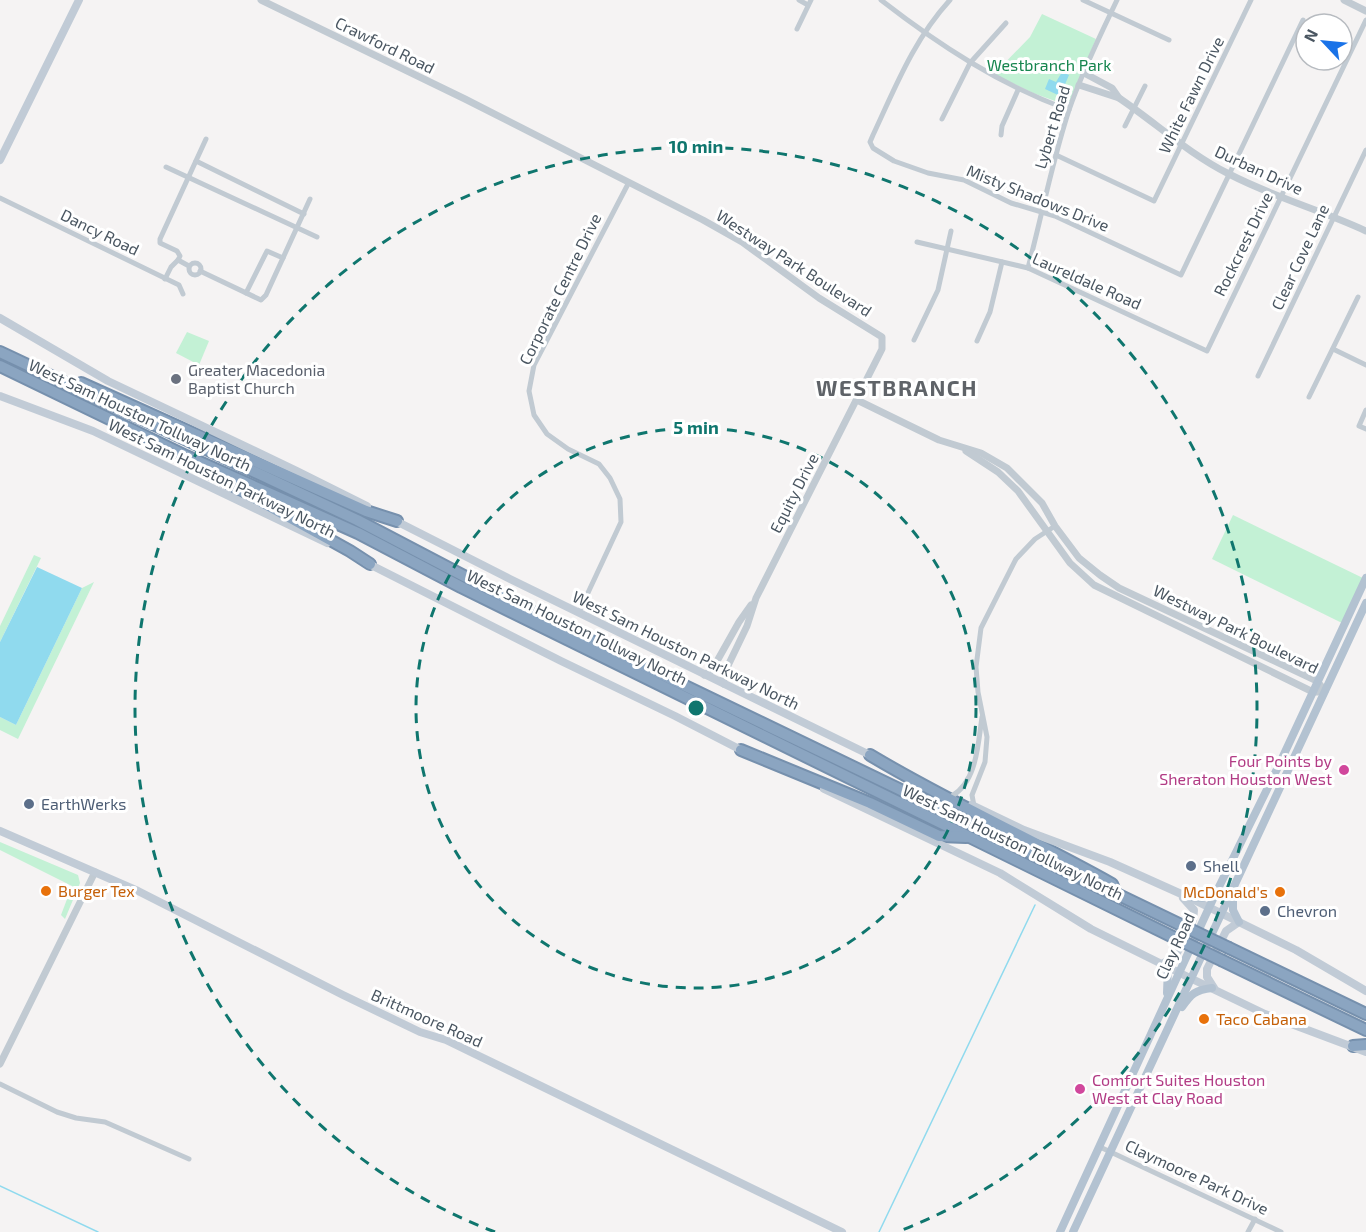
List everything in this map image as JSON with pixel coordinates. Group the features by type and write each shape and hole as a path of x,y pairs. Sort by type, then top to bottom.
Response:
{"highway":[{"name":"West Sam Houston Tollway North","path":"0,352 357,520 556,624 1366,1014"},
{"name":"West Sam Houston Tollway North","path":"0,366 186,456 358,533 461,587 1366,1030"},
{"path":"69,385 81,382 366,512 397,521"},
{"path":"186,456 188,461 370,564"},
{"path":"741,750 870,803 939,836 969,837"},
{"path":"870,755 919,784 1112,884 1116,894"},
{"path":"1353,1046 1366,1045"}],"main road":[{"path":"0,160 79,0"},
{"name":"West Sam Houston Parkway North","path":"0,318 108,381 297,471 952,796 1024,830 1110,862 1209,907 1305,955 1366,991"},
{"name":"West Sam Houston Parkway North","path":"0,396 93,431 370,564 561,662 999,873 1091,929 1264,1014 1366,1052"},
{"name":"Clay Road","path":"1060,1232 1209,907 1278,767 1366,578"},
{"name":"Clay Road","path":"1073,1232 1366,603"},
{"path":"1278,767 1287,772"},
{"name":"Brittmoore Road","path":"0,831 196,919 293,970 410,1027 446,1040 842,1232"},
{"path":"1245,836 1255,840"},
{"path":"1214,989 1209,982 1207,969 1226,931 1239,922 1233,910 1234,886"},
{"path":"1188,897 1202,898 1217,892"},
{"path":"1163,1007 1168,989 1165,966 1176,955 1194,915 1191,905 1178,893"},
{"path":"1171,1022 1191,993 1214,989"},
{"path":"1138,1066 1149,1071"}],"street":[{"name":"Crawford Road","path":"261,0 465,99"},
{"path":"797,29 810,3 799,0"},
{"path":"881,0 970,63 1018,90 1069,110"},
{"path":"925,31 950,0"},
{"path":"1083,0 1169,40"},
{"name":"Lybert Road","path":"1028,268 1069,110 1117,0"},
{"name":"White Fawn Drive","path":"1056,155 1154,201 1251,0"},
{"path":"1344,0 1366,11"},
{"name":"Rockcrest Drive","path":"1207,351 1366,20"},
{"path":"942,119 970,63 1006,23"},
{"name":"Misty Shadows Drive","path":"925,31 912,52 870,142 873,148 881,154 911,168 964,180 1011,203 1055,216 1181,275 1229,174"},
{"path":"1229,174 1294,39"},
{"name":"Durban Drive","path":"1084,73 1112,88 1119,98"},
{"name":"Durban Drive","path":"1079,85 1119,98 1181,145 1229,174 1366,231"},
{"path":"1125,126 1145,86"},
{"path":"1001,135 1002,126 1018,90"},
{"name":"Westway Park Boulevard","path":"465,99 742,242 810,292 882,337 882,350 857,400 939,440 981,453 1007,468 1042,503 1055,526 1079,558 1100,575 1119,588 1317,681 1324,691"},
{"path":"165,279 180,256 177,251 160,243 160,239 206,139"},
{"name":"Clear Cove Lane","path":"1258,376 1366,150"},
{"path":"196,161 304,214"},
{"path":"166,167 316,237"},
{"name":"Corporate Centre Drive","path":"579,612 621,522 620,499 610,478 599,464 568,449 548,434 534,414 529,391 534,365 628,184"},
{"name":"Dancy Road","path":"0,198 179,285 183,294"},
{"path":"178,261 189,266 196,263 200,271 261,300 266,295 310,200"},
{"path":"914,340 938,290 951,231"},
{"name":"Laureldale Road","path":"917,242 1028,268 1207,351"},
{"path":"246,293 267,251 283,258"},
{"path":"976,341 990,312 1002,262"},
{"path":"1309,397 1358,297"},
{"path":"1333,349 1366,365"},
{"name":"Equity Drive","path":"705,675 712,670 739,622 756,598 857,400"},
{"path":"1366,410 1359,426 1366,429"},
{"name":"Westway Park Boulevard","path":"958,447 998,472 1018,491 1070,563 1094,585 1312,692 1324,691"},
{"path":"974,806 972,795 985,762 987,737 976,667 981,628 1016,559 1046,530 1055,526"},
{"name":"Equity Drive","path":"724,684 723,676 747,626 756,598"},
{"path":"952,796 962,790 972,769 982,713"},
{"path":"0,1064 95,872"},
{"path":"0,1084 57,1112 76,1118 105,1122 189,1159"},
{"name":"Claymoore Park Drive","path":"1100,1147 1281,1232"},
{"path":"1248,1232 1254,1219"}],"green space":[{"name":"Westbranch Park","path":"1042,14 1096,39 1070,101 1066,105 1033,93 994,74 1030,37"},
{"path":"187,332 209,341 199,365 176,353"},
{"path":"1233,515 1365,579 1344,624 1212,559"},
{"path":"34,555 41,558 0,642 0,626"},
{"path":"94,582 18,739 0,730 0,717 16,725 82,588"},
{"path":"0,842 78,875 80,883 65,919 61,915 72,886 0,850"}],"water":[{"path":"1062,72 1069,75 1060,96 1045,89 1049,79 1056,82"},
{"path":"37,567 82,588 16,725 0,717 0,642"}],"waterway":[{"path":"879,1232 1035,905"},
{"path":"0,1186 98,1232"}],"place":[{"name":"Greater Macedonia Baptist Church","path":"176,379"},
{"name":"Four Points by Sheraton Houston West","path":"1344,770"},
{"name":"EarthWerks","path":"29,804"},
{"name":"Shell","path":"1191,866"},
{"name":"Burger Tex","path":"46,891"},
{"name":"McDonald's","path":"1280,892"},
{"name":"Chevron","path":"1265,911"},
{"name":"Taco Cabana","path":"1204,1019"},
{"name":"Comfort Suites Houston West at Clay Road","path":"1080,1089"}],"district":[{"name":"WESTBRANCH","path":"897,388"}]}
